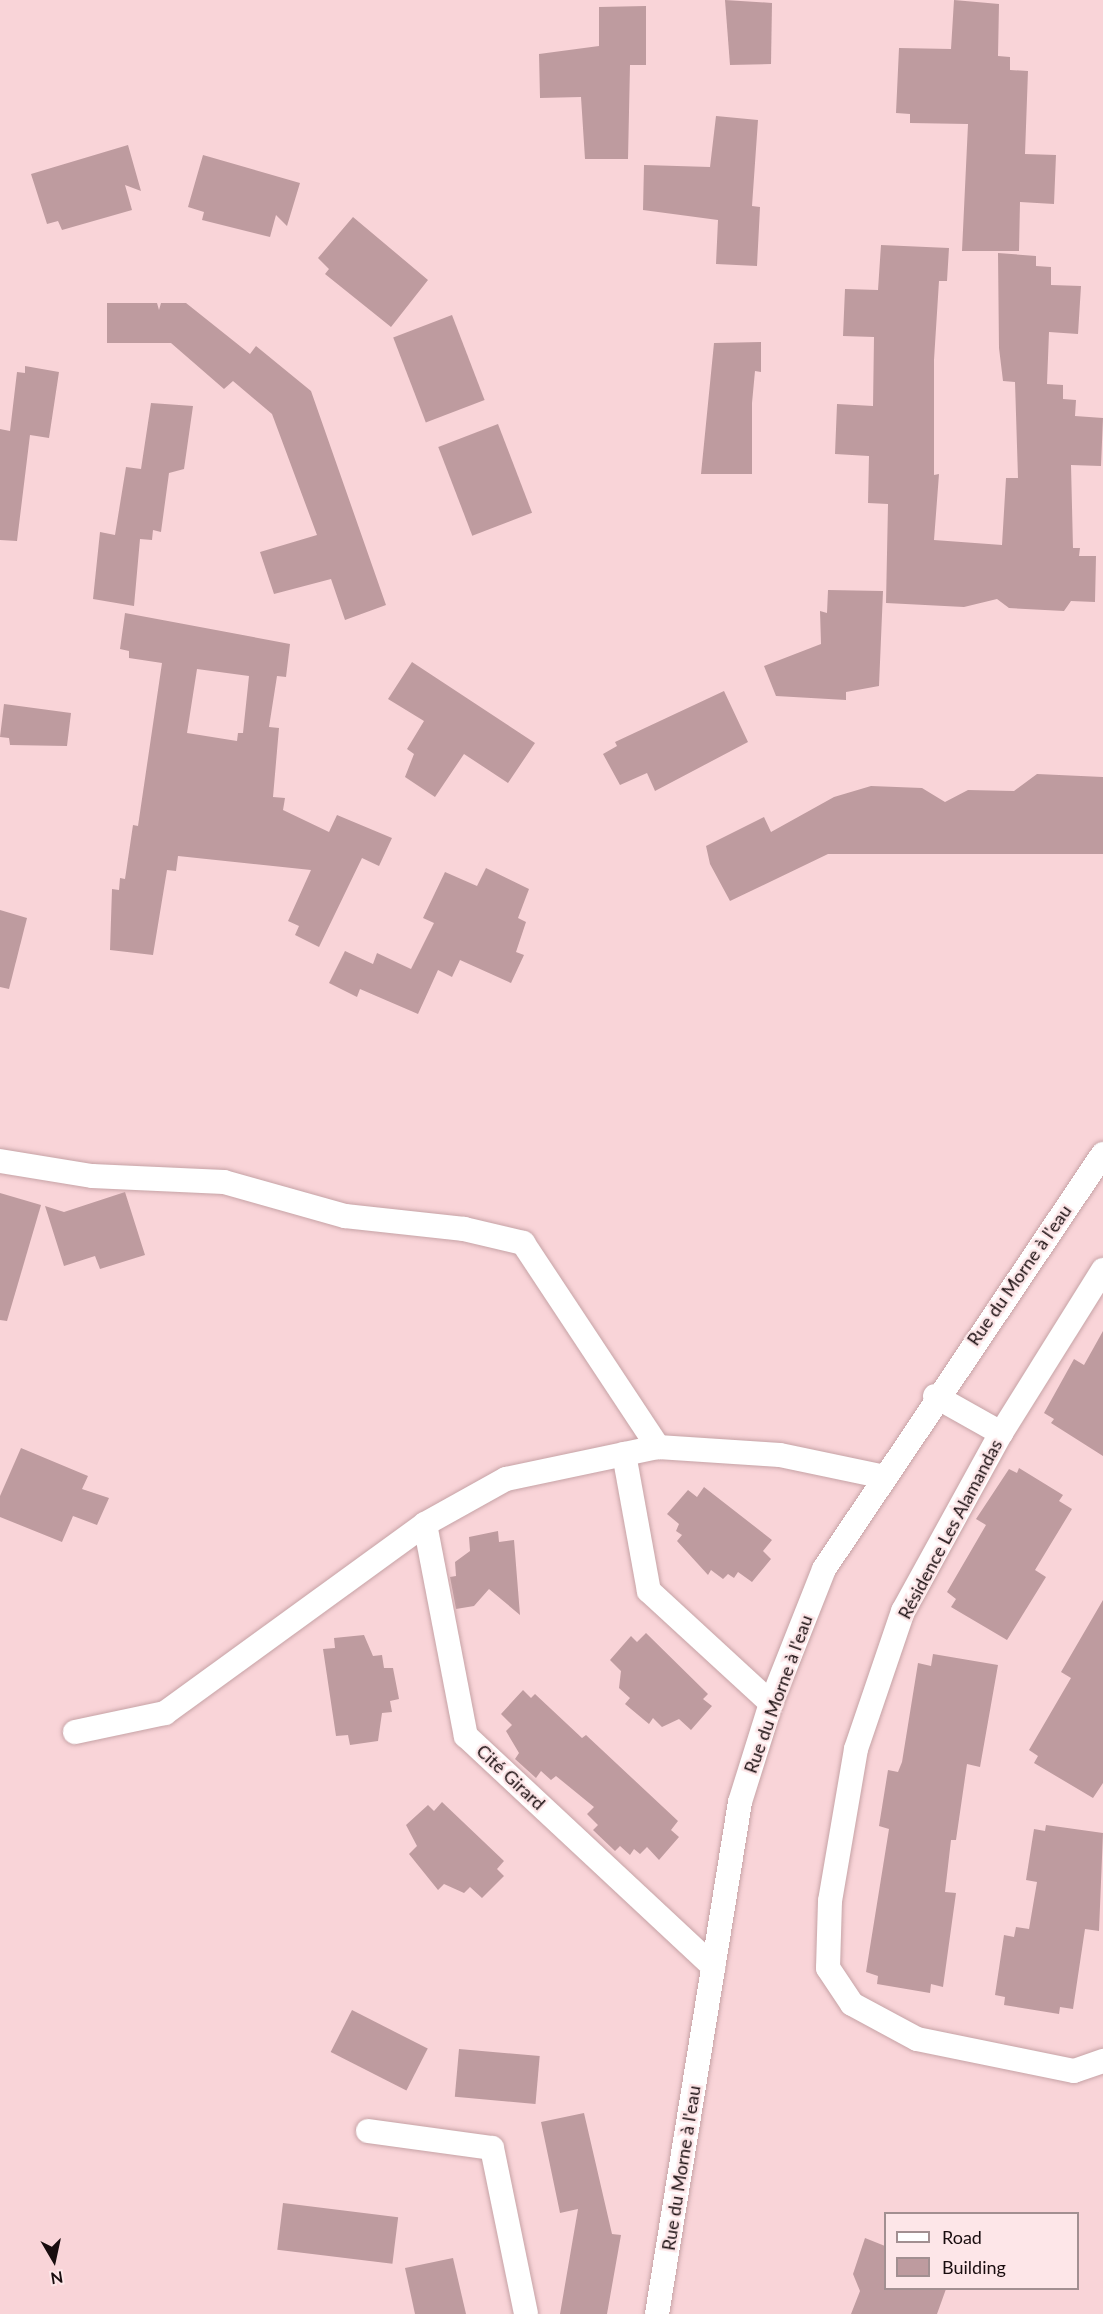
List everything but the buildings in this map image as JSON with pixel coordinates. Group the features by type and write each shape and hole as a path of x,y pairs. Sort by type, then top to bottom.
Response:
{"street":[{"name":"Rue du Morne à l'eau","path":"657,2314 740,1802 771,1703 824,1569 935,1396 1103,1154"},
{"path":"0,1161 92,1176 224,1182 345,1216 464,1229 523,1243 658,1447"},
{"name":"Résidence Les Alamandas","path":"1103,1270 1001,1433 903,1611 856,1749 830,1901 828,1968 852,2004 917,2039 1074,2070 1103,2061"},
{"path":"935,1396 1001,1433"},
{"path":"75,1732 165,1713 425,1524 506,1479 658,1447 780,1455 884,1477"},
{"path":"624,1454 649,1591 771,1703"},
{"name":"Cité Girard","path":"425,1524 466,1736 713,1966"},
{"path":"368,2131 492,2148 526,2314"}]}
